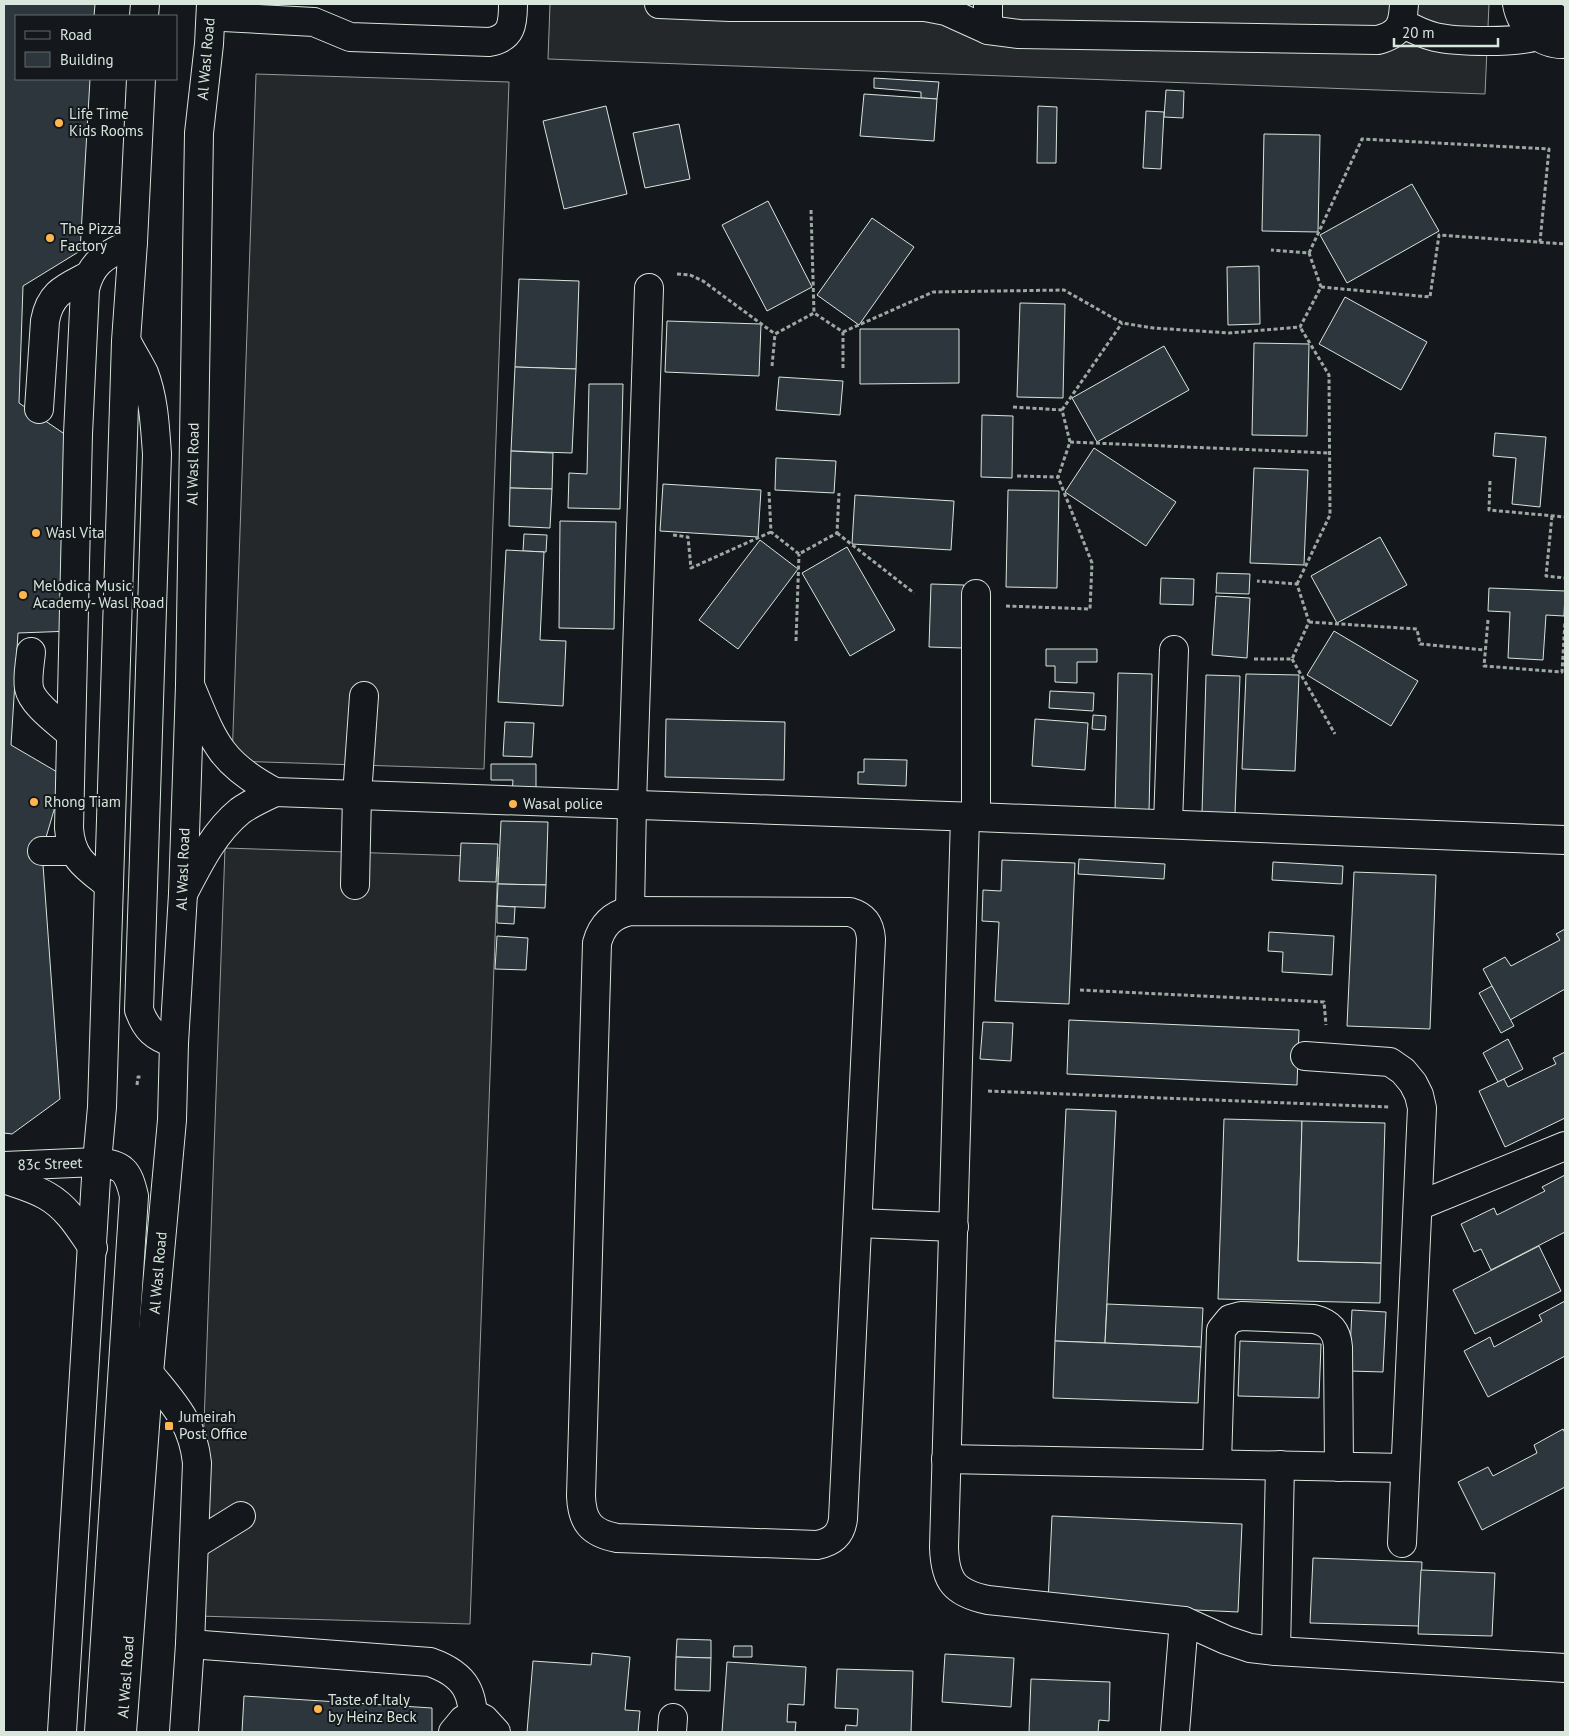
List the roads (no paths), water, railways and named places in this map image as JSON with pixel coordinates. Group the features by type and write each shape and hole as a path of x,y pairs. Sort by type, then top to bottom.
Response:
{"main road":[{"path":"221,8 314,22 350,37 489,42 498,40 506,35 511,28 513,4"},
{"path":"659,4 925,7 988,17 1019,34 1378,40 1388,38 1396,32 1403,14"},
{"path":"1518,4 1521,18 1537,36 1548,42 1565,44"},
{"path":"1540,4 1565,24"},
{"name":"Al Wasl Road","path":"122,1732 149,1373 172,1120 190,685 199,133 209,44 221,8"},
{"path":"1403,14 1417,32 1436,37 1455,40 1526,40 1537,36"},
{"path":"62,1732 102,1107 126,341 141,80"},
{"path":"109,885 83,865 73,851 69,828 78,434 84,289 94,265 102,257 133,242"},
{"path":"40,409 44,321 47,309 53,298 62,290 88,276"},
{"path":"630,911 649,288"},
{"path":"126,341 144,373 152,399 157,454 139,1010 143,1020 156,1036 174,1043"},
{"path":"977,599 971,817 958,1090 946,1459 944,1566 953,1584 969,1596 998,1602 1184,1620 1226,1640 1250,1648 1565,1668"},
{"path":"1168,824 1174,650"},
{"path":"31,652 28,680 33,698 71,734"},
{"path":"190,685 211,735 219,749 242,772 275,792 1565,840"},
{"path":"355,885 357,795 364,696"},
{"path":"182,894 199,862 219,832 229,821 242,810 275,792"},
{"path":"42,851 73,851"},
{"path":"630,911 850,912 859,915 866,921 870,929 843,1519 842,1527 832,1540 817,1545 617,1538 602,1535 589,1525 582,1511 597,943 599,934 612,918 630,911"},
{"path":"1317,1057 1390,1062 1403,1071 1413,1083 1419,1095 1422,1108 1402,1543"},
{"path":"1418,1206 1565,1146"},
{"name":"83c Street","path":"4,1166 97,1162 114,1164 125,1171 131,1183 134,1196 100,1732"},
{"name":"83c Street","path":"4,1179 33,1189 47,1196 60,1206 72,1217 92,1248"},
{"path":"858,1223 954,1227"},
{"path":"1217,1464 1221,1330 1230,1319 1241,1316 1314,1319 1324,1322 1332,1328 1337,1337 1338,1347 1339,1467"},
{"path":"149,1373 184,1418 196,1446 198,1463 184,1732"},
{"path":"946,1459 1405,1468"},
{"path":"1276,1651 1280,1465"},
{"path":"194,1545 241,1516"},
{"path":"1175,1732 1184,1620"},
{"path":"190,1644 430,1662 447,1668 461,1680 471,1695 474,1723"},
{"path":"453,1732 463,1720 474,1723 484,1719 496,1732"}],"place":[{"name":"Life Time Kids Rooms","path":"59,123"},
{"name":"The Pizza Factory","path":"50,238"},
{"name":"Wasl Vita","path":"36,533"},
{"name":"Melodica Music Academy- Wasl Road","path":"23,595"},
{"name":"Rhong Tiam","path":"34,802"},
{"name":"Wasal police","path":"513,804"},
{"name":"Jumeirah Post Office","path":"169,1426"},
{"name":"Taste of Italy by Heinz Beck","path":"318,1709"}]}
